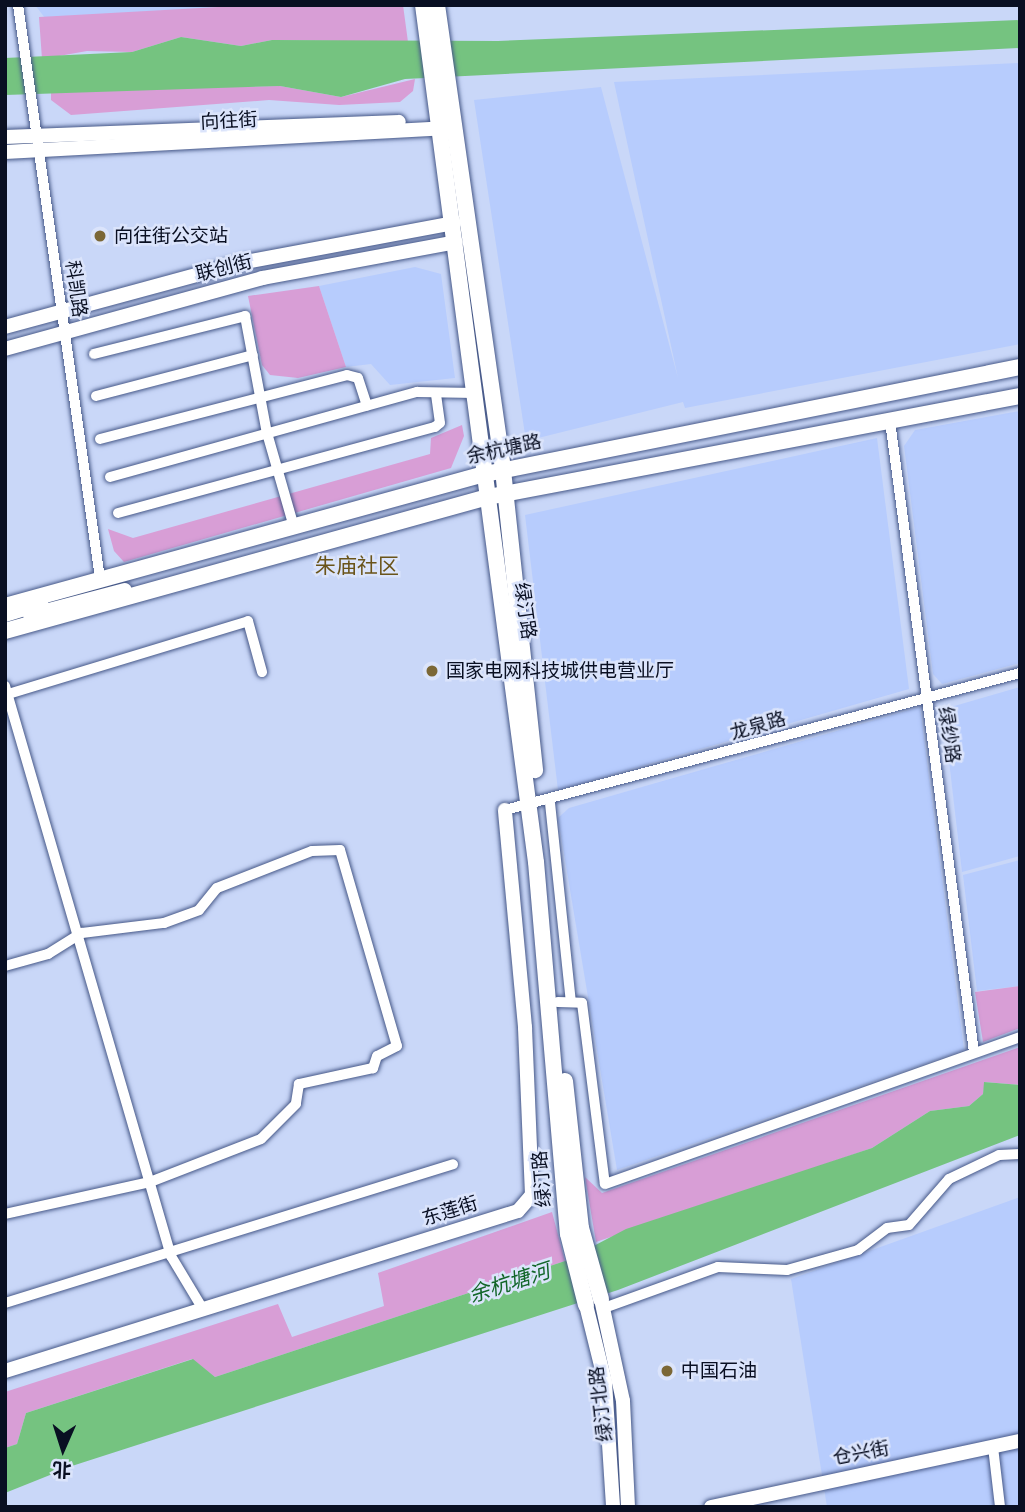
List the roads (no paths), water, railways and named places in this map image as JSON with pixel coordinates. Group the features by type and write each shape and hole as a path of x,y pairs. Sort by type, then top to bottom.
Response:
{"main road":[{"name":"绿汀路","path":"423,5 434,37 506,493 564,1002 574,1231"},
{"name":"绿汀路","path":"434,37 437,5"},
{"name":"绿汀路","path":"447,124 456,242 488,497 540,805 574,1231 597,1304"},
{"name":"余杭塘路","path":"5,606 485,474 1020,367"},
{"path":"5,631 139,598 488,497 1020,396"}],"street":[{"name":"科凯路","path":"18,5 100,578"},
{"name":"向往街","path":"5,152 38,143 447,124"},
{"name":"向往街","path":"5,137 38,143"},
{"name":"联创街","path":"5,327 61,309 245,262 454,223"},
{"name":"联创街","path":"5,349 64,329 262,278 456,242"},
{"path":"94,354 237,313 245,316 267,433 293,527"},
{"path":"96,396 253,355"},
{"path":"100,439 347,375 358,378 368,406"},
{"path":"110,477 418,392 436,396 475,393"},
{"path":"118,513 435,427 440,423 436,396"},
{"name":"绿纱路","path":"890,421 974,1052"},
{"path":"5,615 123,579 140,567"},
{"path":"5,622 126,590 139,598"},
{"path":"201,1306 171,1256 82,933 6,692 248,621 262,672"},
{"name":"龙泉路","path":"505,810 540,805 1020,673"},
{"name":"东莲街","path":"5,1371 201,1306 518,1211 532,1195 526,1027 505,810"},
{"path":"5,966 48,954 82,933 164,923 199,909 217,888 312,851 340,850 351,878 397,1046 377,1056 373,1068 299,1084 296,1104 261,1139 150,1182 5,1214"},
{"path":"564,1002 582,1003 606,1184 1020,1037"},
{"path":"597,1304 718,1267 787,1270 858,1250 887,1228 909,1225 949,1179 999,1155 1020,1154"},
{"path":"5,1303 171,1256 453,1164"},
{"name":"绿汀北路","path":"597,1304 613,1507"},
{"name":"绿汀北路","path":"597,1304 623,1401 628,1507"},
{"name":"仓兴街","path":"711,1507 1020,1441"},
{"path":"993,1447 1000,1507"}],"water":[{"path":"1020,20 1020,48 405,79 341,97 280,86 5,95 5,58 132,52 181,37 241,46 272,40 498,41"},
{"name":"余杭塘河","path":"984,1082 1020,1085 1020,1135 618,1290 75,1465 5,1493 5,1448 17,1444 26,1413 193,1359 215,1377 565,1261 626,1229 872,1148 930,1111 969,1106 983,1094"}],"place":[{"name":"向往街公交站","path":"100,236"},
{"name":"国家电网科技城供电营业厅","path":"432,671"},
{"name":"中国石油","path":"667,1371"}],"district":[{"name":"朱庙社区","path":"357,565"}]}
